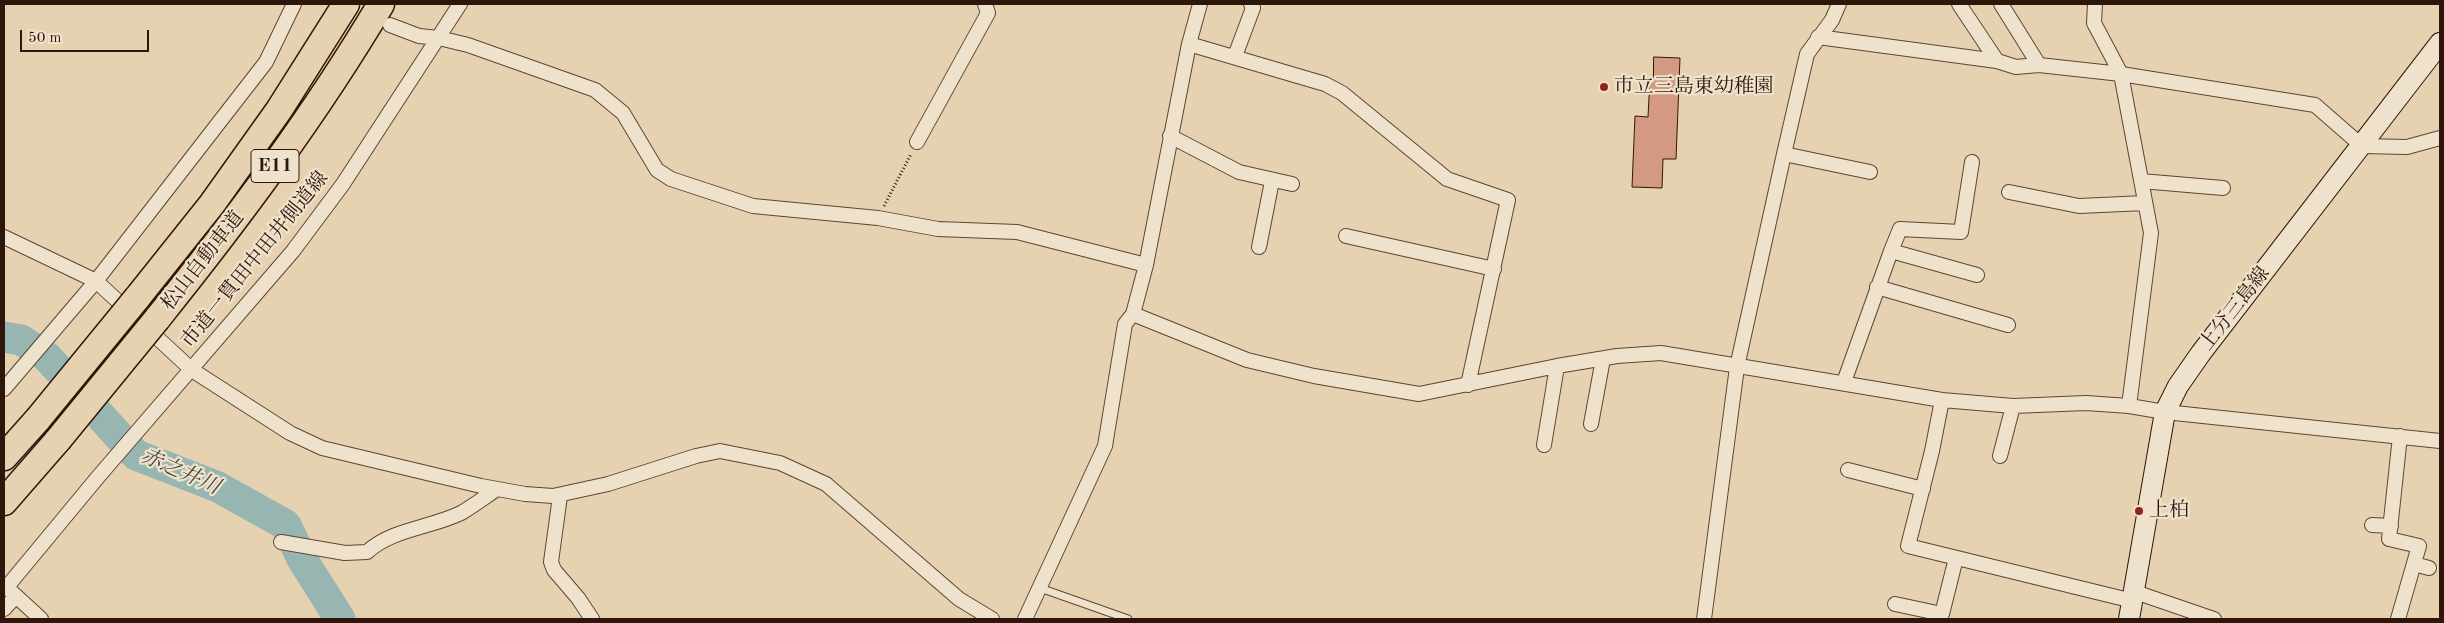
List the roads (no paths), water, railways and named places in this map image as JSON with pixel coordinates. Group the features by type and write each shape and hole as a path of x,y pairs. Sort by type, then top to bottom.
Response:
{"highway":[{"name":"松山自動車道","path":"4,457 38,419 212,204 273,118 346,4"},
{"name":"松山自動車道","path":"4,502 58,440 235,222 386,14"}],"main road":[{"name":"上分三島線","path":"2132,604 2165,412 2178,386 2201,353 2440,43"}],"street":[{"path":"5,388 96,282 266,62 294,4"},
{"name":"市道一貫田中田井側道線","path":"8,590 109,464 192,370 238,312 293,250 343,184 460,4"},
{"path":"917,142 988,14 985,4"},
{"path":"1025,619 1105,446 1125,324 1133,314 1146,265 1189,44 1200,4"},
{"path":"1235,56 1253,8 1251,4"},
{"path":"1704,619 1737,367 1807,54 1832,20 1839,4"},
{"path":"1959,4 1997,61"},
{"path":"2001,4 2039,65"},
{"path":"2095,4 2094,23 2121,74 2151,233 2130,406"},
{"path":"386,14 418,36 439,38 468,45 595,90 624,113 657,170 671,179 754,206 878,218 938,229 1017,232 1146,265"},
{"path":"1818,37 1997,61 2016,68 2039,65 2121,74 2315,105 2362,146 2407,147 2440,138"},
{"path":"1189,44 1325,84 1342,93 1448,179 1508,200 1468,385"},
{"path":"1170,136 1239,172 1292,184"},
{"path":"1784,154 1870,172"},
{"path":"1844,382 1877,287 1900,229 1961,232 1972,162"},
{"path":"1259,247 1272,181"},
{"path":"2141,181 2223,188"},
{"path":"2009,192 2079,206 2146,203"},
{"path":"1346,236 1494,270"},
{"path":"4,237 96,282 192,370 290,433 322,448 497,489 525,494 560,496 608,484 696,456 720,451 780,463 826,484 959,599 992,619"},
{"path":"1891,251 1977,276"},
{"path":"1877,287 2008,325"},
{"path":"1133,314 1247,360 1314,376 1419,394 1557,366 1662,353 1737,367 1844,382 1942,400 2012,406 2086,403 2130,406 2165,412 2440,441"},
{"path":"1591,424 1603,359"},
{"path":"1544,445 1557,366"},
{"path":"1942,400 1923,489 1908,546 2132,604 2214,619"},
{"path":"2000,456 2012,406"},
{"path":"2398,619 2419,546 2389,539 2400,436"},
{"path":"1848,470 1923,489"},
{"path":"282,542 316,546 345,553 367,552 374,545 392,536 460,513 497,489"},
{"path":"560,496 551,562 554,570 578,598 592,619"},
{"path":"2372,525 2390,526"},
{"path":"1895,604 1942,614 1956,558"},
{"path":"2414,564 2429,568"},
{"path":"4,609 8,590 41,619"}],"lane":[{"path":"1040,588 1128,619"}],"waterway":[{"name":"赤之井川","path":"4,337 21,340 47,357 136,455 218,487 286,525 302,559 340,619"}],"place":[{"name":"市立三島東幼稚園","path":"1604,87"},
{"name":"上柏","path":"2139,511"}]}
